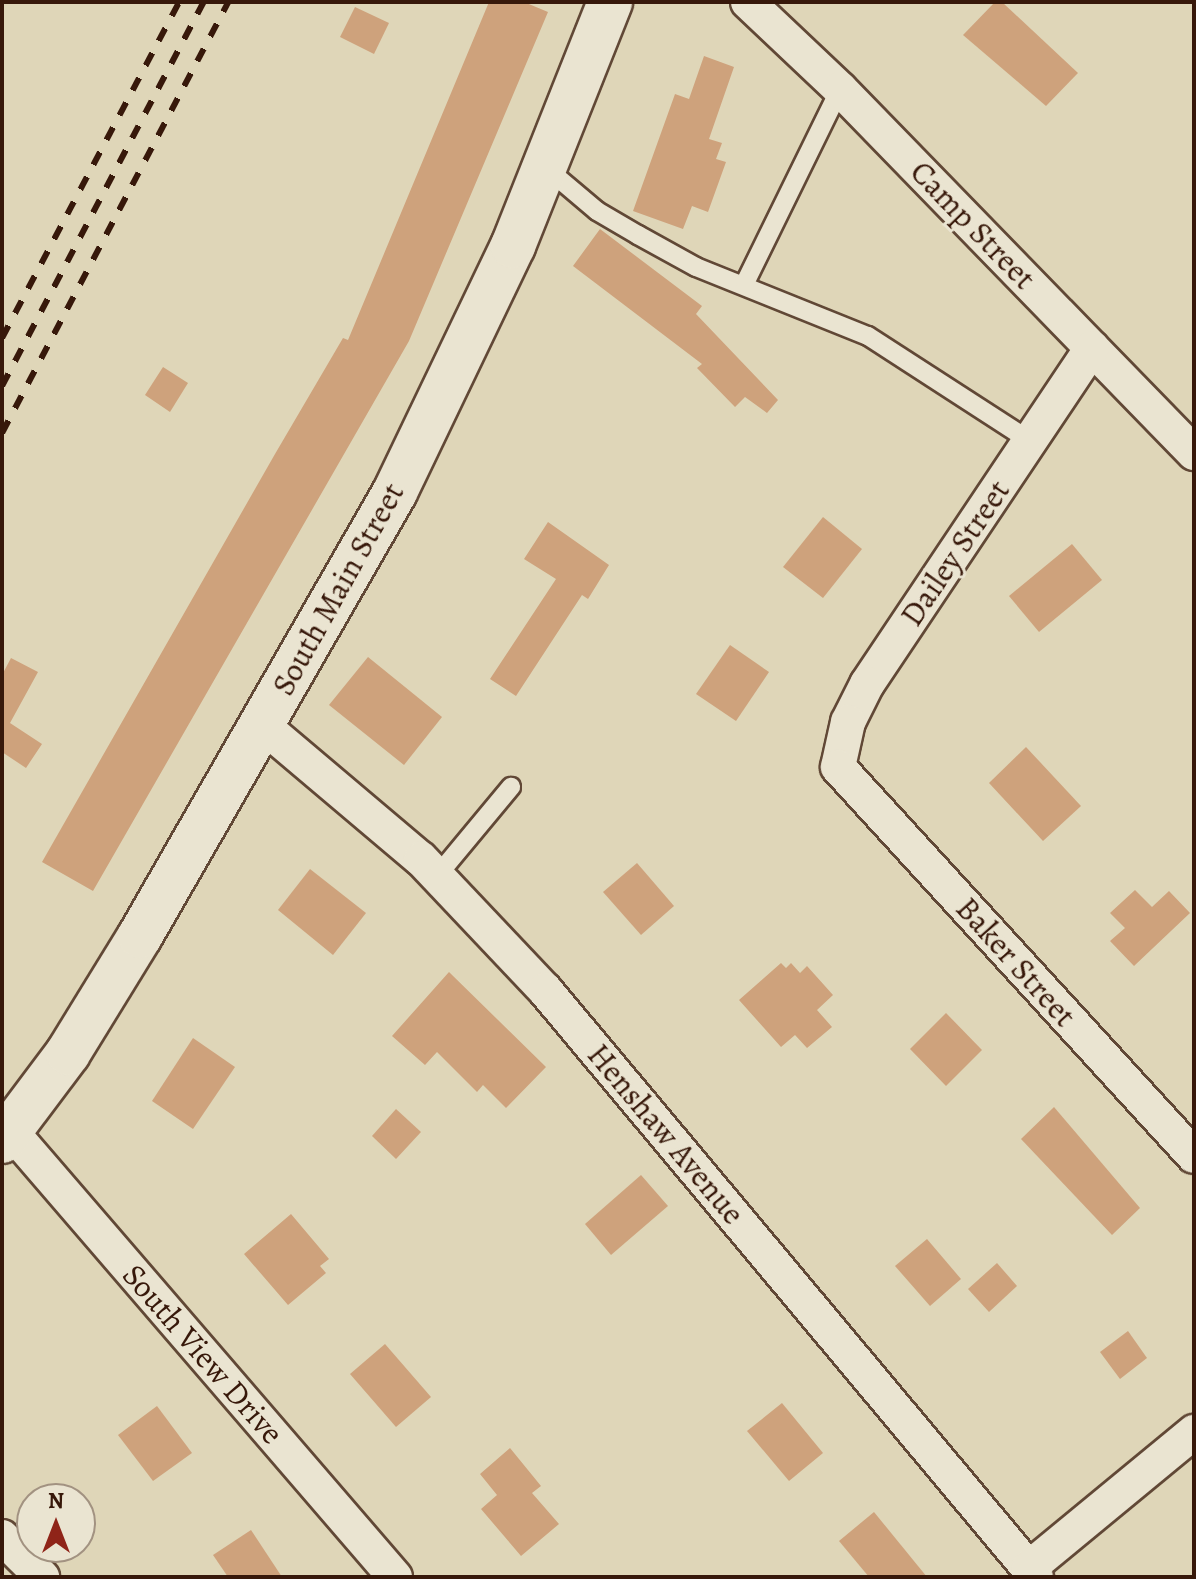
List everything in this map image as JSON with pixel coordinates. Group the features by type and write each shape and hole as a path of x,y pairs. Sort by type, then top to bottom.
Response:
{"main road":[{"name":"South Main Street","path":"6,1136 68,1053 395,492 513,246 610,2"}],"street":[{"name":"Camp Street","path":"748,2 840,89 1194,453"},
{"name":"Dailey Street","path":"838,767 848,722 867,684 1092,348"},
{"name":"Henshaw Avenue","path":"261,724 437,876 545,990 1032,1572"},
{"name":"Baker Street","path":"838,767 1194,1156"},
{"name":"South View Drive","path":"6,1136 395,1577"},
{"path":"1032,1572 1194,1432"},
{"path":"2,1537 42,1577"}],"lane":[{"path":"745,283 840,89"},
{"path":"545,167 597,211 638,235 696,267 745,283 868,336 1030,441"},
{"path":"437,876 511,787"}],"building":[{"path":"489,2 524,2 548,12 409,341 93,891 42,862 343,338 348,340"},
{"path":"995,2 1002,2 1078,73 1046,106 963,35"},
{"path":"355,7 389,23 374,54 340,37"},
{"path":"704,56 734,67 709,139 722,143 716,159 726,162 708,212 692,206 683,229 633,211 675,94 689,99"},
{"path":"600,229 702,306 696,314 778,400 767,413 745,397 735,407 697,368 702,364 573,266"},
{"path":"163,367 188,383 170,412 145,395"},
{"path":"823,517 862,549 823,598 783,567"},
{"path":"548,522 609,565 588,599 582,595 516,696 490,679 556,579 524,559"},
{"path":"1072,544 1102,580 1039,632 1009,596"},
{"path":"730,645 769,672 736,721 696,694"},
{"path":"368,657 442,717 404,765 329,705"},
{"path":"11,658 38,672 10,723 42,744 26,768 2,752 2,675"},
{"path":"1026,747 1081,806 1043,841 989,783"},
{"path":"637,863 674,906 641,935 603,892"},
{"path":"310,869 366,913 333,955 278,910"},
{"path":"1135,890 1152,907 1169,891 1190,913 1134,966 1110,941 1125,928 1110,913"},
{"path":"781,963 786,968 791,963 800,973 807,966 833,995 817,1010 832,1027 807,1048 795,1035 781,1047 739,1000"},
{"path":"449,972 546,1067 506,1108 483,1085 477,1092 437,1052 425,1065 392,1036"},
{"path":"946,1013 982,1050 946,1086 910,1049"},
{"path":"193,1038 235,1067 193,1129 152,1101"},
{"path":"1054,1107 1140,1208 1112,1235 1021,1139"},
{"path":"396,1109 421,1132 396,1159 372,1136"},
{"path":"641,1175 668,1206 611,1255 585,1224"},
{"path":"291,1214 329,1259 320,1266 326,1273 288,1305 244,1254"},
{"path":"927,1239 961,1279 930,1306 895,1266"},
{"path":"997,1263 1017,1286 989,1312 968,1289"},
{"path":"1128,1331 1147,1358 1120,1379 1100,1352"},
{"path":"385,1344 431,1397 396,1427 350,1374"},
{"path":"782,1403 823,1453 789,1481 747,1431"},
{"path":"157,1406 192,1453 153,1481 118,1435"},
{"path":"510,1448 541,1486 532,1493 559,1524 521,1556 481,1509 497,1495 480,1474"},
{"path":"874,1512 927,1577 869,1577 839,1541"},
{"path":"251,1530 282,1577 228,1577 213,1555"}],"railway":[{"path":"2,338 179,2"},
{"path":"2,386 204,2"},
{"path":"2,433 228,2"}]}
